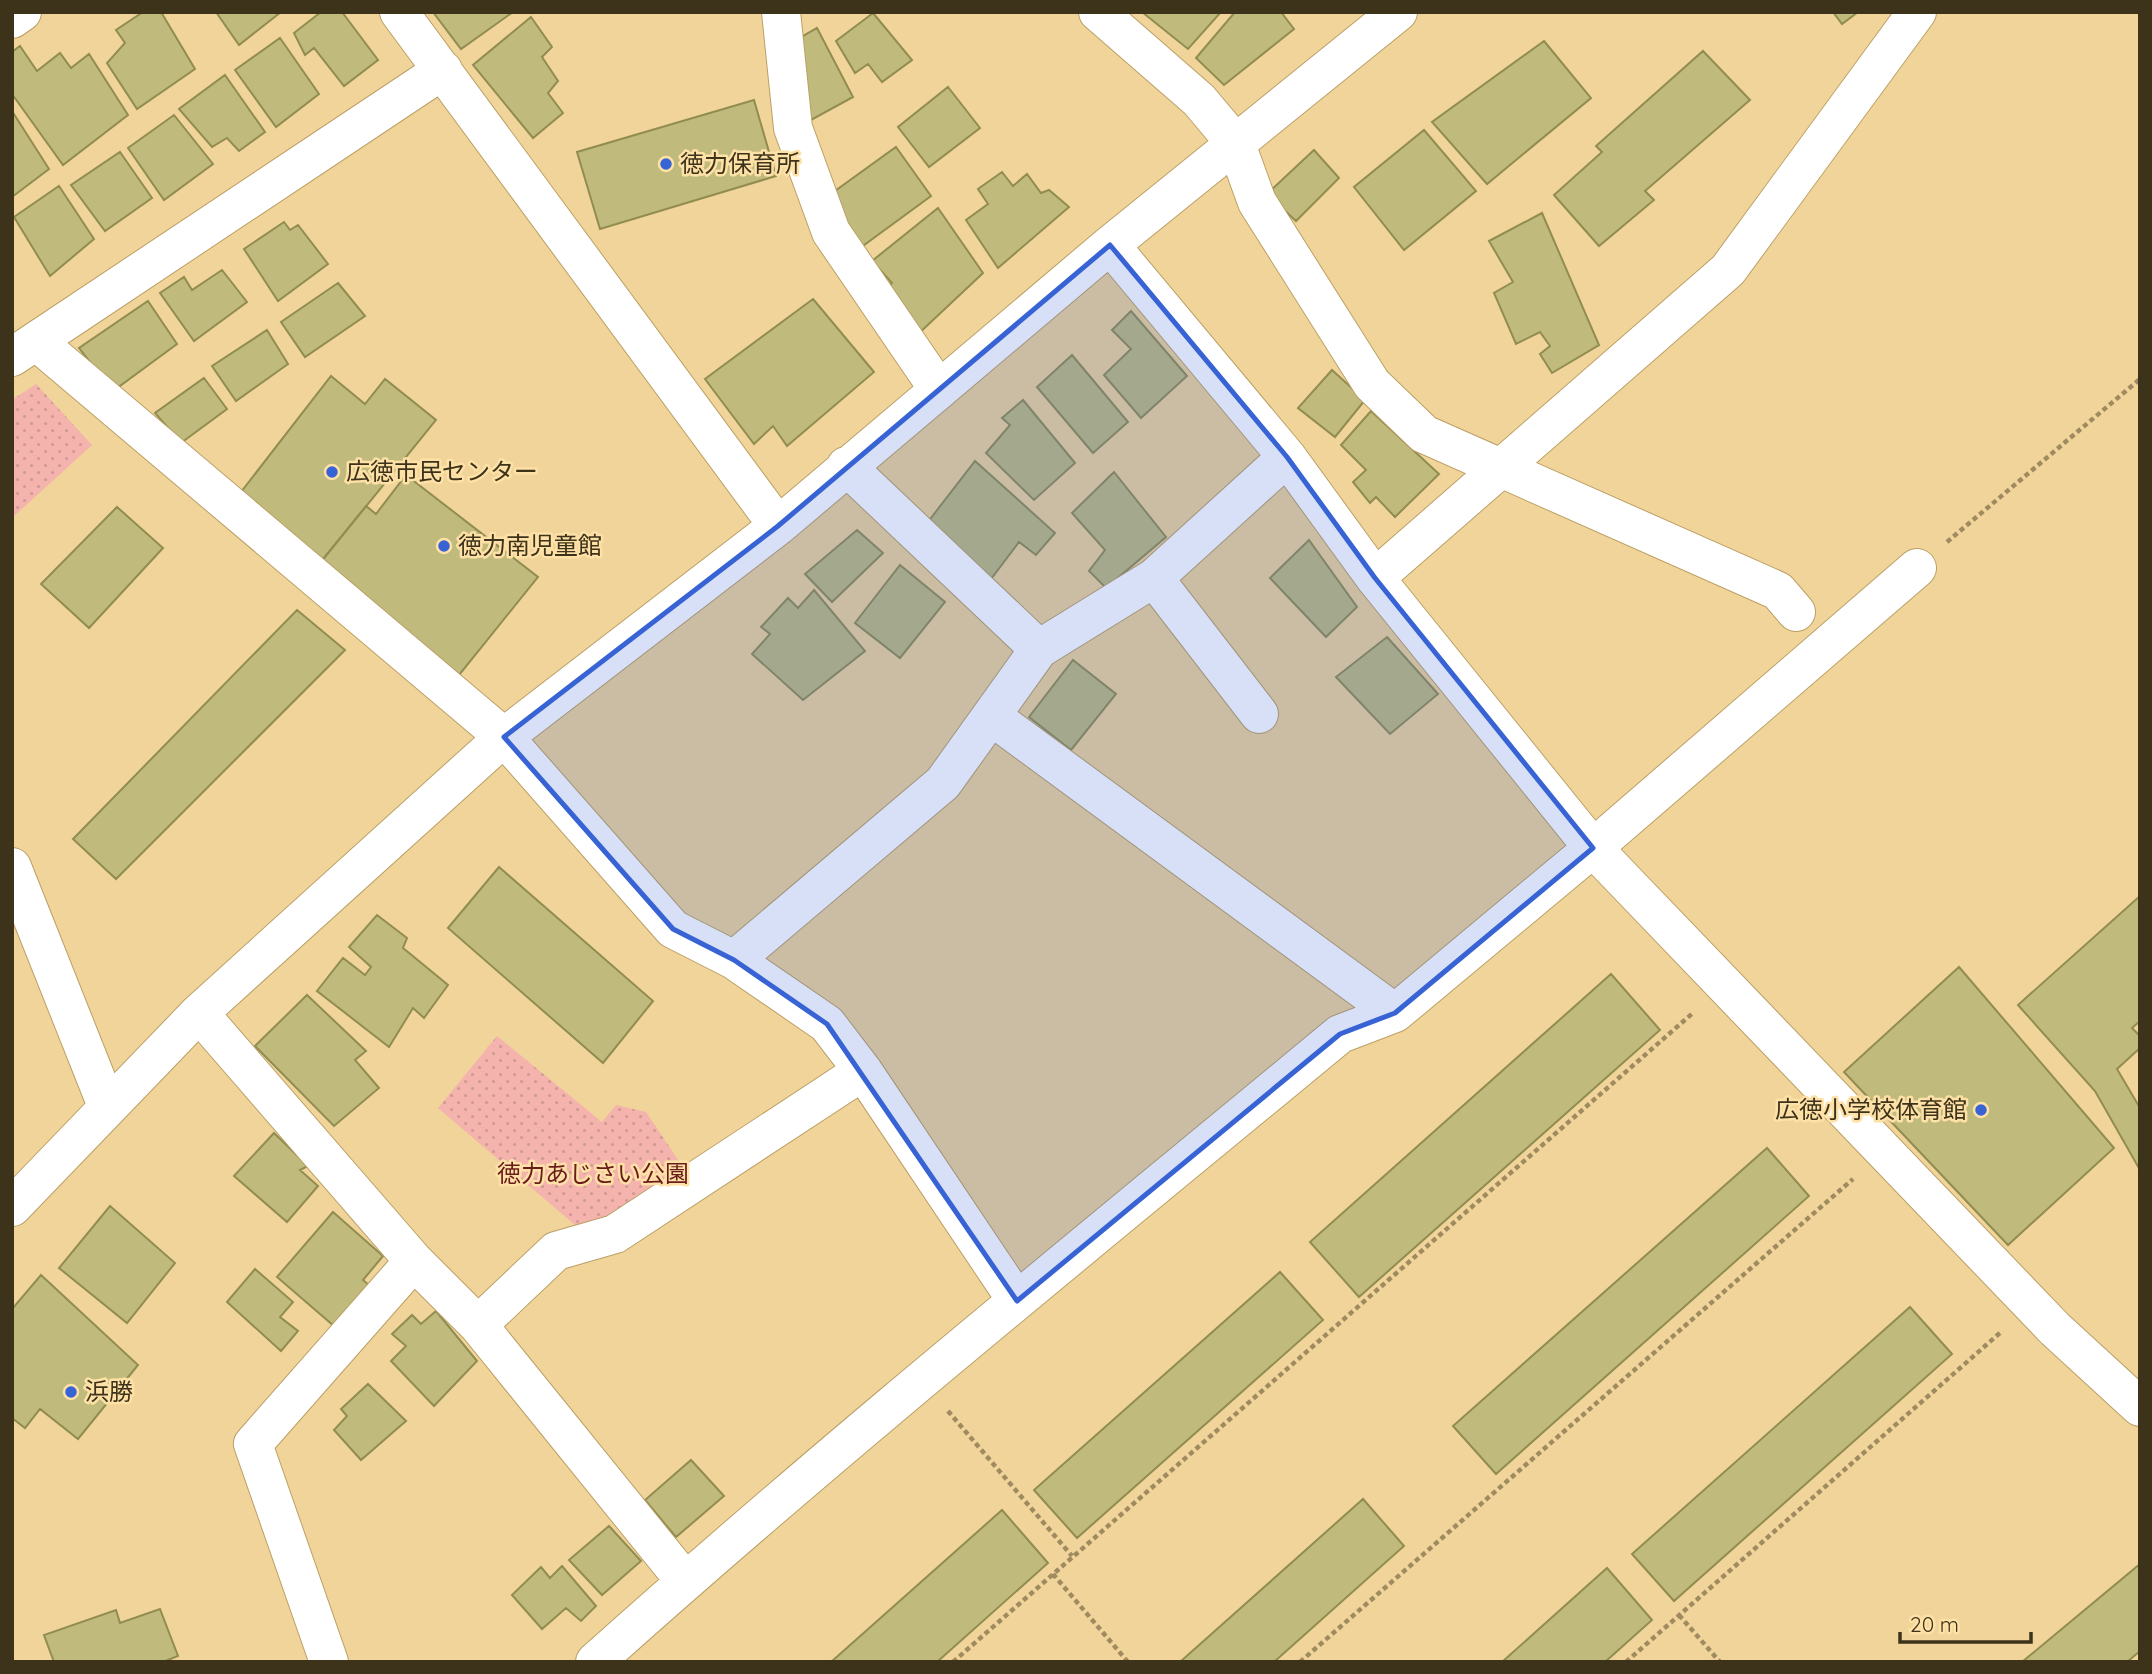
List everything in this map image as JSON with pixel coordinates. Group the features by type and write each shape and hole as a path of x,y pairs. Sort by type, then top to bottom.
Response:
{"street":[{"path":"12,19 22,12"},
{"path":"399,12 778,526"},
{"path":"781,12 793,128 831,232 939,390"},
{"path":"1098,12 1199,100 1236,145 1257,202 1372,384 1424,434 1778,591 1796,612"},
{"path":"12,1207 199,1013 504,737 778,526 1110,245 1398,12"},
{"path":"1374,578 1498,467 1728,270 1917,12"},
{"path":"443,69 25,350 504,737 673,929 734,960 827,1024 863,1071 1017,1301"},
{"path":"1110,245 1287,457 1374,578 1593,848 2032,1305 2140,1408"},
{"path":"734,960 943,783 1039,649 1154,578 1287,457"},
{"path":"846,466 1039,649"},
{"path":"595,1662 685,1581 1017,1301 1340,1034 1395,1013 1593,848 1917,568"},
{"path":"1154,578 1259,714"},
{"path":"991,716 1395,1013"},
{"path":"12,867 107,1106"},
{"path":"199,1013 414,1261 478,1325 685,1581"},
{"path":"478,1325 556,1251 615,1234 863,1071"},
{"path":"329,1662 253,1444 414,1261"}],"path":[{"path":"1917,568 2140,379"},
{"path":"953,1662 1725,985"},
{"path":"1300,1662 1885,1151"},
{"path":"1626,1662 2032,1305"},
{"path":"923,1381 1072,1556"},
{"path":"1053,1574 1128,1662"},
{"path":"1679,1615 1720,1662"}],"highlighted area":[{"path":"1110,245 1287,457 1375,578 1593,848 1395,1013 1340,1034 1017,1301 827,1024 734,960 673,929 504,737 778,526"}],"green space":[{"path":"36,384 92,445 12,518 12,400"},
{"name":"徳力あじさい公園","path":"497,1036 602,1122 616,1105 646,1112 687,1173 582,1231 438,1108"}],"building":[{"path":"143,12 161,12 195,69 137,109 107,63 125,43 116,30"},
{"path":"216,12 281,12 239,45"},
{"path":"321,12 342,12 378,60 344,86 314,48 305,55 294,33"},
{"path":"433,12 513,12 461,49"},
{"path":"1142,12 1221,12 1188,49"},
{"path":"1235,12 1281,12 1294,29 1224,85 1196,58"},
{"path":"1833,12 1858,12 1842,24"},
{"path":"873,13 912,60 882,82 868,64 855,73 836,41"},
{"path":"531,17 552,47 542,57 558,81 548,93 563,113 533,138 473,65"},
{"path":"817,28 853,97 811,120 791,43"},
{"path":"280,38 319,94 276,127 235,70"},
{"path":"1544,41 1591,98 1487,184 1432,122"},
{"path":"20,46 37,71 60,53 71,68 89,54 128,115 63,165 12,94 12,52"},
{"path":"1703,51 1750,100 1645,191 1654,200 1599,246 1554,195 1602,152 1596,146"},
{"path":"225,75 265,132 239,151 227,138 212,147 179,109"},
{"path":"948,87 980,128 929,167 898,127"},
{"path":"754,100 776,176 600,229 577,152"},
{"path":"12,111 49,169 12,197"},
{"path":"174,115 213,164 164,200 128,148"},
{"path":"1424,130 1476,191 1404,250 1354,187"},
{"path":"896,147 931,196 860,248 828,196"},
{"path":"1314,150 1339,178 1296,221 1267,194"},
{"path":"120,152 152,198 105,231 71,185"},
{"path":"1002,172 1013,186 1027,174 1041,193 1049,190 1069,207 998,268 966,220 988,204 978,189"},
{"path":"59,186 94,239 50,276 14,217"},
{"path":"938,208 983,273 915,337 883,291 892,283 872,261"},
{"path":"1542,213 1599,345 1552,373 1540,354 1550,346 1540,332 1516,344 1494,293 1513,282 1489,241"},
{"path":"284,222 290,230 298,225 328,264 278,301 244,249"},
{"path":"222,270 247,302 194,341 160,293 184,277 192,290"},
{"path":"338,283 365,316 305,357 281,322"},
{"path":"813,299 874,372 787,446 773,426 754,444 705,379"},
{"path":"148,301 177,344 113,391 79,348"},
{"path":"1131,311 1187,376 1141,418 1104,375 1131,349 1112,330"},
{"path":"267,330 288,364 236,401 212,366"},
{"path":"1072,355 1128,422 1093,453 1037,387"},
{"path":"1332,370 1365,400 1335,437 1298,408"},
{"path":"331,376 365,404 385,379 436,420 321,562 241,492"},
{"path":"204,378 227,409 181,443 155,413"},
{"path":"1023,400 1075,463 1034,500 986,453 1010,425 1002,418"},
{"path":"1371,411 1439,474 1395,517 1376,497 1370,503 1353,482 1366,470 1341,445"},
{"path":"975,461 1055,533 1036,555 1019,542 988,583 924,527"},
{"path":"1114,472 1166,537 1106,588 1089,571 1105,550 1072,513"},
{"path":"406,475 538,577 455,680 318,565 366,506 376,514"},
{"path":"117,507 163,548 89,628 41,584"},
{"path":"857,530 883,553 832,602 805,574"},
{"path":"1309,540 1357,607 1326,637 1270,578"},
{"path":"900,565 945,602 900,658 855,623"},
{"path":"814,590 865,651 803,700 752,654 770,634 761,627 788,598 798,608"},
{"path":"297,610 345,650 116,879 73,839"},
{"path":"1387,637 1438,694 1390,734 1336,677"},
{"path":"1073,660 1116,694 1071,750 1029,717"},
{"path":"499,867 653,1001 603,1063 448,928"},
{"path":"2140,896 2140,1021 2132,1028 2140,1036 2140,1048 2117,1069 2140,1108 2140,1170 2095,1091 2018,1005"},
{"path":"377,915 407,938 403,948 448,985 424,1018 413,1008 389,1047 317,991 343,958 365,975 371,967 349,947"},
{"name":"広徳小学校体育館","path":"1959,967 2114,1148 2008,1245 1844,1072"},
{"path":"1611,974 1660,1030 1359,1297 1310,1242"},
{"path":"307,995 366,1051 355,1060 379,1088 334,1126 255,1046"},
{"path":"274,1133 308,1166 300,1170 318,1186 287,1222 234,1176"},
{"path":"1767,1148 1809,1196 1496,1474 1453,1426"},
{"path":"110,1206 175,1263 127,1323 59,1268"},
{"path":"333,1212 383,1256 363,1280 370,1286 334,1326 277,1277"},
{"path":"255,1269 293,1302 280,1317 298,1331 281,1351 227,1302"},
{"path":"1280,1272 1323,1320 1077,1538 1034,1490"},
{"path":"41,1275 138,1365 78,1439 40,1409 25,1428 12,1418 12,1309"},
{"path":"1910,1307 1952,1354 1674,1601 1632,1554"},
{"path":"436,1311 477,1361 434,1406 391,1361 406,1346 392,1334 412,1315 421,1324"},
{"path":"368,1384 406,1421 361,1460 334,1430 347,1416 341,1409"},
{"path":"691,1460 724,1496 676,1537 645,1500"},
{"path":"1363,1499 1404,1546 1274,1662 1180,1662"},
{"path":"1002,1510 1048,1563 937,1662 831,1662"},
{"path":"609,1526 641,1561 602,1595 569,1560"},
{"path":"2140,1564 2140,1651 2127,1662 2022,1662"},
{"path":"562,1566 596,1606 581,1621 566,1608 542,1629 512,1595 541,1567 550,1578"},
{"path":"1607,1568 1652,1620 1605,1662 1502,1662"},
{"path":"160,1609 178,1656 163,1662 54,1662 44,1635 116,1610 120,1623"}],"place":[{"name":"徳力保育所","path":"666,164"},
{"name":"広徳市民センター","path":"332,472"},
{"name":"徳力南児童館","path":"444,546"},
{"name":"広徳小学校体育館","path":"1981,1110"},
{"name":"浜勝","path":"71,1392"}]}
